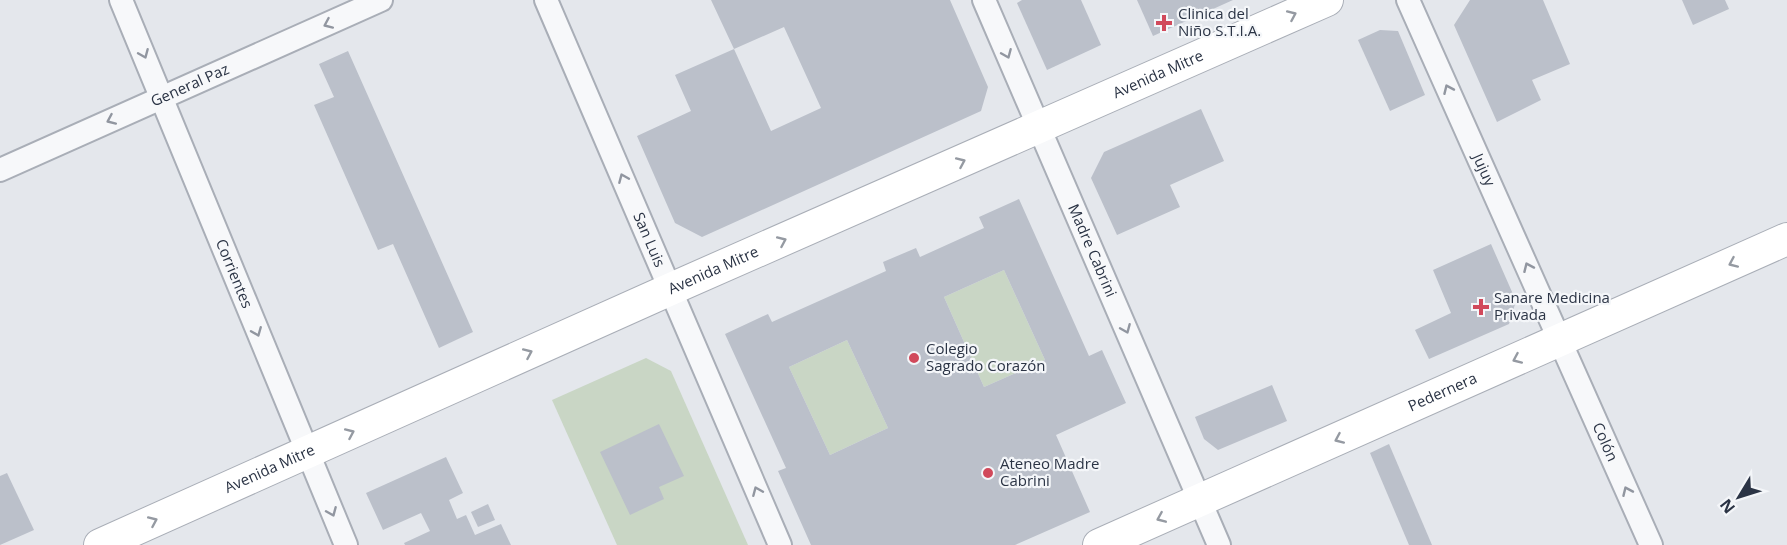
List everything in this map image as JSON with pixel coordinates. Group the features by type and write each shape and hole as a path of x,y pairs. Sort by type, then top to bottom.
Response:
{"main road":[{"name":"Avenida Mitre","path":"100,545 1327,0"},
{"name":"Pedernera","path":"1099,545 1787,239"}],"street":[{"name":"Corrientes","path":"121,0 346,545"},
{"name":"General Paz","path":"0,170 381,0"},
{"name":"San Luis","path":"546,0 780,545"},
{"name":"Madre Cabrini","path":"984,0 1219,545"},
{"name":"Jujuy","path":"1408,0 1560,339"},
{"name":"Colón","path":"1560,339 1651,545"}],"green space":[{"path":"1004,270 1045,360 984,387 944,297"},
{"path":"847,340 888,428 830,455 789,367"},
{"path":"646,358 671,371 748,545 617,545 552,400"}],"building":[{"path":"711,0 950,0 988,87 981,111 702,237 675,223 637,136 691,111 675,75 734,49","holes":["784,27 821,108 771,131 734,49"]},
{"path":"1022,0 1081,0 1101,45 1047,70 1017,3"},
{"name":"Clinica del Niño S.T.I.A.","path":"1137,0 1233,0 1153,36"},
{"path":"1470,0 1543,0 1570,64 1532,80 1541,100 1497,122 1454,25"},
{"path":"1682,0 1725,0 1729,9 1693,25"},
{"path":"1380,30 1398,31 1425,95 1390,111 1358,40"},
{"path":"348,51 473,332 439,348 393,244 378,250 314,105 334,97 319,64"},
{"path":"1201,109 1224,161 1170,185 1180,207 1117,235 1091,178 1104,152"},
{"name":"Colegio Sagrado Corazón","path":"1019,199 1089,356 1102,350 1126,403 1056,435 1090,512 1015,545 811,545 778,471 786,468 725,334 768,314 772,322 886,271 883,262 916,248 920,257 984,228 979,217","holes":["1004,270 1045,360 984,387 944,297","847,340 888,428 830,455 789,367"]},
{"name":"Sanare Medicina Privada","path":"1491,244 1516,301 1509,324 1429,359 1415,330 1451,313 1433,270"},
{"path":"1272,385 1287,421 1218,450 1204,439 1195,417"},
{"path":"659,424 684,476 659,487 664,499 630,515 600,452"},
{"path":"1389,444 1432,545 1409,545 1370,453"},
{"path":"446,457 463,493 449,500 457,519 466,515 475,535 501,524 511,545 405,545 404,543 430,531 421,513 383,530 366,493"},
{"path":"7,473 34,530 0,545 0,476"},
{"path":"488,504 495,520 478,527 471,512"}],"place":[{"name":"Clinica del Niño S.T.I.A.","path":"1164,23"},
{"name":"Sanare Medicina Privada","path":"1481,307"},
{"name":"Colegio Sagrado Corazón","path":"914,358"},
{"name":"Ateneo Madre Cabrini","path":"988,473"}]}
